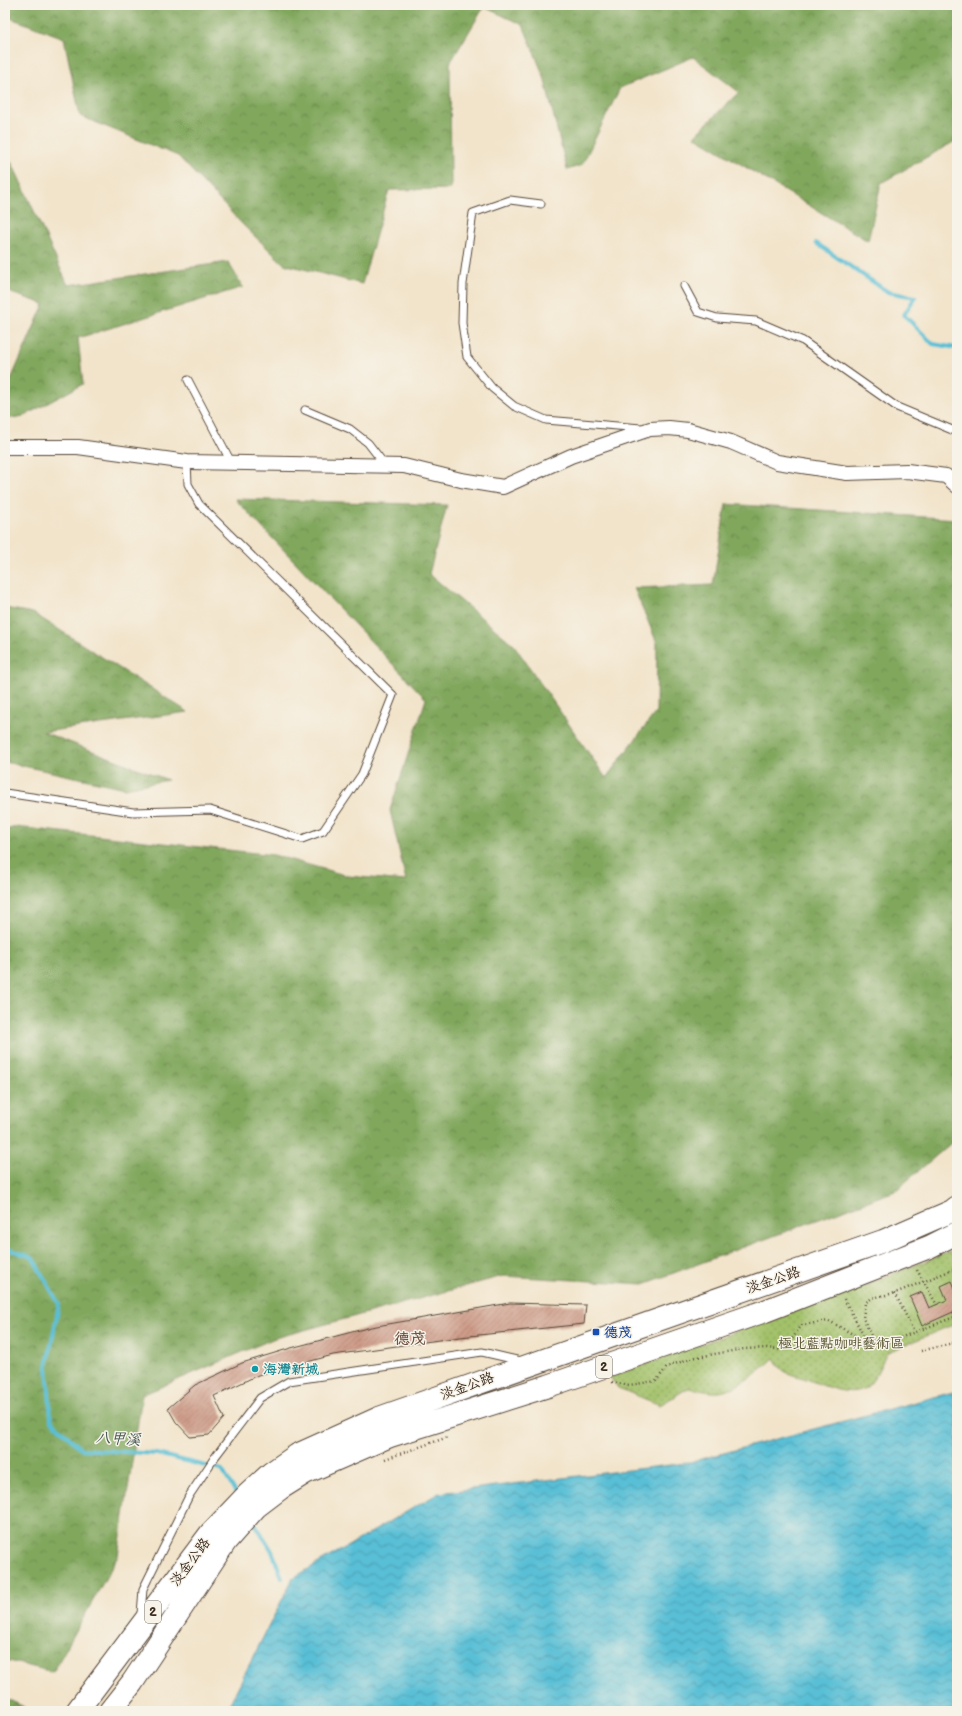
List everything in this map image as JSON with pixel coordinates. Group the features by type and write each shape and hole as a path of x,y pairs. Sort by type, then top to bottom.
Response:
{"main road":[{"name":"淡金公路","path":"77,1711 210,1534 235,1518 252,1501 280,1488 304,1473 390,1436 540,1375 883,1241 952,1211 957,1207"},
{"name":"淡金公路","path":"540,1375 765,1311 929,1247 957,1233"},
{"name":"淡金公路","path":"110,1711 132,1683 226,1541 235,1518"}],"street":[{"path":"5,447 78,447 187,462 404,466 461,480 503,487 571,456 650,429 669,428 688,430 731,442 777,462 847,473 907,471 946,476 957,486"}],"lane":[{"path":"541,204 510,200 473,213 463,284 462,323 467,357 492,388 514,406 546,420 650,429"},
{"path":"684,286 698,312 717,318 756,320 803,341 897,407 957,432"},
{"path":"188,380 231,462"},
{"path":"304,410 350,429 368,443 385,466"},
{"path":"5,793 133,812 210,810 302,839 323,831 362,774 393,695 199,504 188,484 187,462"},
{"path":"140,1628 143,1589 189,1496 215,1457 260,1398 289,1381 482,1352 540,1375"}],"path":[{"path":"916,1268 937,1305"},
{"path":"876,1347 863,1318 865,1304 872,1298 895,1293 957,1268"},
{"path":"895,1293 914,1332"},
{"path":"843,1297 866,1341"},
{"path":"876,1347 957,1316"},
{"path":"608,1382 629,1385 656,1381 667,1367 691,1358 744,1349 767,1348 784,1350 802,1325 829,1321 876,1347"},
{"path":"920,1351 957,1342"}],"green space":[{"path":"5,5 957,5 957,140 881,183 868,241 694,136 739,92 693,57 620,88 582,165 567,170 544,77 523,25 484,7 450,63 451,189 389,190 362,284 284,264 243,225 178,156 80,116 64,38 5,16"},
{"path":"5,155 13,165 68,285 228,262 243,287 78,338 83,384 24,416 5,419 5,393 44,304 11,293 5,280"},
{"path":"235,499 447,505 429,574 514,645 606,778 656,712 657,643 634,588 713,585 726,504 957,519 957,1138 895,1191 644,1284 503,1276 275,1338 142,1395 118,1556 53,1672 5,1660 5,830 16,827 274,855 348,876 406,881 390,810 426,699"},
{"path":"5,608 33,613 188,712 43,732 168,780 125,788 5,762"},
{"name":"極北藍點咖啡藝術區","path":"957,1249 957,1323 888,1352 871,1382 862,1390 838,1390 792,1375 782,1370 774,1358 763,1368 740,1384 725,1391 715,1392 688,1388 660,1405 618,1388 610,1377 843,1293"},
{"path":"5,1698 33,1711 5,1711"}],"water":[{"path":"957,1391 957,1711 226,1711 293,1578 439,1493 686,1463"}],"building":[{"path":"952,1281 957,1293 957,1323 953,1312 922,1326 910,1297 922,1292 929,1308 947,1300 941,1286"},
{"name":"海灣新城","path":"510,1303 586,1305 584,1324 460,1337 333,1355 258,1375 214,1396 224,1418 209,1435 190,1437 176,1422 168,1408 195,1385 242,1363 291,1348 371,1327"}],"waterway":[{"path":"816,243 888,292 915,297 904,315 933,344 957,348"},
{"name":"八甲溪","path":"5,1248 32,1257 59,1304 47,1366 51,1420 81,1449 157,1454 222,1470 238,1496"},
{"name":"八甲溪","path":"253,1520 272,1551 282,1578"}],"place":[{"name":"德茂","path":"596,1332"},
{"name":"海灣新城","path":"255,1369"}],"district":[{"name":"德茂","path":"410,1339"}]}
